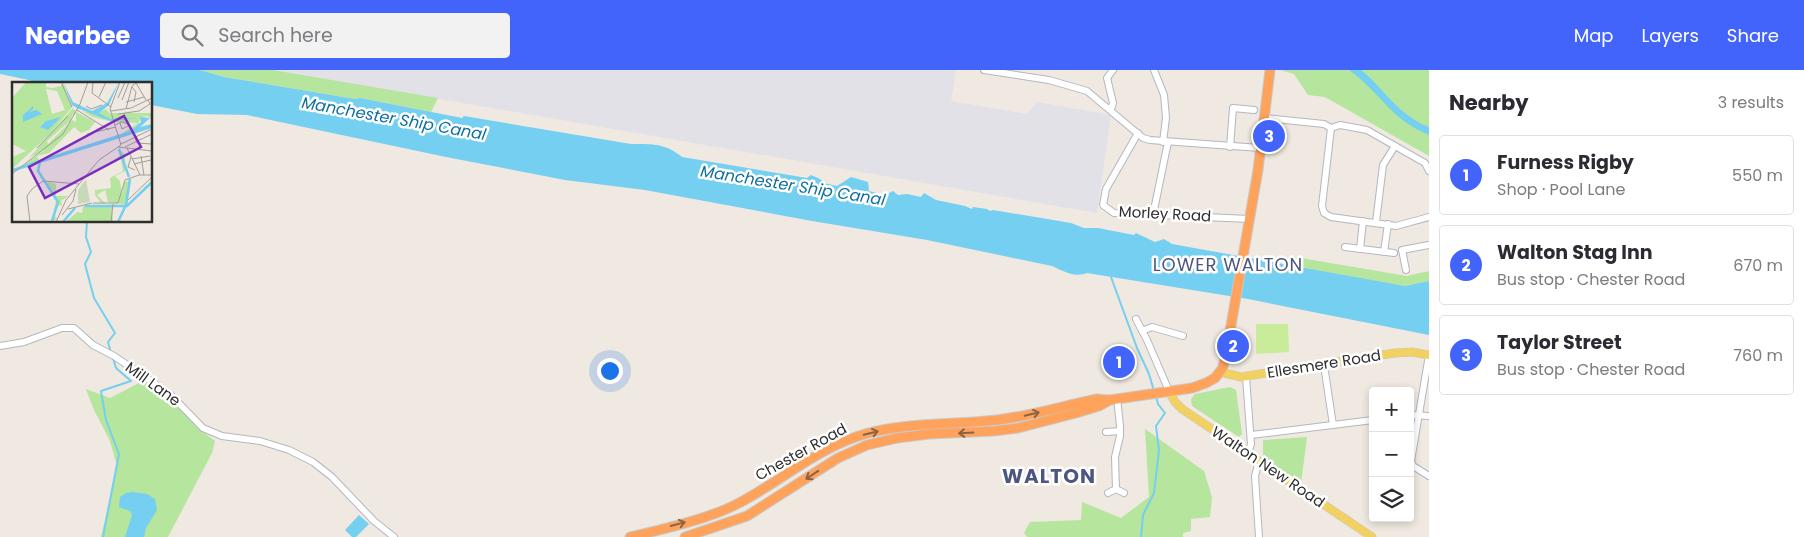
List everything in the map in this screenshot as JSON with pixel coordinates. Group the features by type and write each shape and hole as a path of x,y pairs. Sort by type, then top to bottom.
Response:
{"highway":[{"path":"1220,372 1225,360 1250,219 1270,70"},
{"name":"Chester Road","path":"630,537 699,518 738,504 837,445 865,434 908,426 1024,416 1097,399 1113,399 1166,392 1206,383 1215,378 1220,372"},
{"name":"Chester Road","path":"685,537 747,516 794,488 838,458 867,445 897,438 929,434 994,432 1018,428 1076,413 1113,399"}],"main road":[{"name":"Ellesmere Road","path":"1220,372 1237,377 1246,377 1401,353 1429,355"},
{"name":"Walton New Road","path":"1166,392 1182,408 1372,537"}],"street":[{"path":"984,70 1049,80 1087,91 1111,109 1143,138 1150,140 1260,148"},
{"path":"1111,109 1113,104 1107,78 1113,70"},
{"path":"1153,215 1166,142 1164,95 1154,70"},
{"path":"1230,147 1233,108 1254,110"},
{"path":"1264,118 1324,124 1331,128 1340,125 1367,130 1425,164 1429,171"},
{"path":"1331,128 1322,206 1324,213 1331,217 1396,226 1429,217"},
{"name":"Morley Road","path":"1138,133 1106,189 1103,205 1114,213 1250,219"},
{"path":"1376,222 1383,165 1395,146"},
{"path":"1360,249 1363,221"},
{"path":"1384,252 1388,224"},
{"path":"1406,270 1402,250 1429,245"},
{"path":"1345,247 1394,253"},
{"path":"1136,320 1166,392"},
{"path":"1142,331 1152,327 1183,336"},
{"name":"Mill Lane","path":"0,346 24,342 62,328 74,328 94,345 114,356 170,394 203,428 222,436 260,441 289,450 313,462 332,477 374,521 394,537"},
{"path":"1429,355 1411,461 1413,466 1429,476"},
{"path":"1324,365 1333,425"},
{"path":"1246,377 1251,435 1248,453"},
{"path":"1113,399 1120,431 1115,458 1116,489"},
{"path":"1414,415 1429,416"},
{"path":"1251,435 1369,420"},
{"path":"1106,432 1120,431"},
{"path":"1259,461 1255,476 1259,537"},
{"path":"1116,489 1124,493"},
{"path":"1108,493 1116,489"}],"shaded area":[{"path":"273,70 956,70 951,101 1027,114 1037,102 1111,115 1097,213"}],"green space":[{"path":"200,70 273,70 438,98 431,112 360,98 355,99 224,77"},
{"path":"1280,70 1429,70 1429,156 1325,97 1308,95 1294,74"},
{"path":"1289,256 1407,276 1429,271 1429,281 1405,286 1336,275 1287,264"},
{"path":"1256,324 1288,324 1289,352 1256,354"},
{"path":"143,381 167,396 202,431 215,441 212,453 168,537 101,537 117,466 110,441 94,410 86,389 110,398"},
{"path":"1230,387 1236,390 1242,434 1239,437 1192,406 1191,399 1195,394"},
{"path":"1145,429 1204,471 1212,497 1210,517 1191,519 1191,531 1183,533 1183,537 1027,537 1024,533 1030,522 1081,520 1082,502 1121,518 1149,497"},
{"path":"1307,437 1301,483 1263,458 1263,440"}],"water":[{"name":"Manchester Ship Canal","path":"0,70 200,70 224,77 355,99 360,98 462,118 464,116 631,144 658,145 676,152 682,157 807,178 811,175 824,183 837,186 851,177 868,182 869,191 885,195 893,191 898,195 907,194 921,197 924,193 936,200 972,209 973,207 1071,223 1084,228 1098,228 1134,235 1136,233 1155,242 1164,239 1172,244 1405,286 1429,281 1429,335 1248,299 1087,273 1078,275 1052,266 927,240 645,190 565,180 247,115 197,114 152,105 152,82 38,82 0,74"},
{"path":"1349,70 1361,70 1403,111 1419,123 1429,127 1429,135 1416,129 1395,114 1360,78"},
{"path":"126,493 147,494 155,499 157,510 146,528 144,537 125,537 132,515 130,511 119,507 120,497"},
{"path":"359,515 369,524 356,537 352,537 345,530"}],"waterway":[{"path":"87,222 86,237 91,252 85,264 94,298 115,333 108,342 111,353"},
{"path":"1111,277 1154,391"},
{"path":"103,537 119,454 106,420 101,391 131,381 116,368 113,358"},
{"path":"1141,537 1143,515 1154,493 1159,450 1156,426 1165,413 1158,404 1156,396"}],"place":[{"name":"Taylor Street","path":"1269,136"},
{"name":"Walton Stag Inn","path":"1233,346"},
{"name":"Furness Rigby","path":"1119,362"}],"district":[{"name":"LOWER WALTON","path":"1228,265"},
{"name":"WALTON","path":"1049,476"}]}
